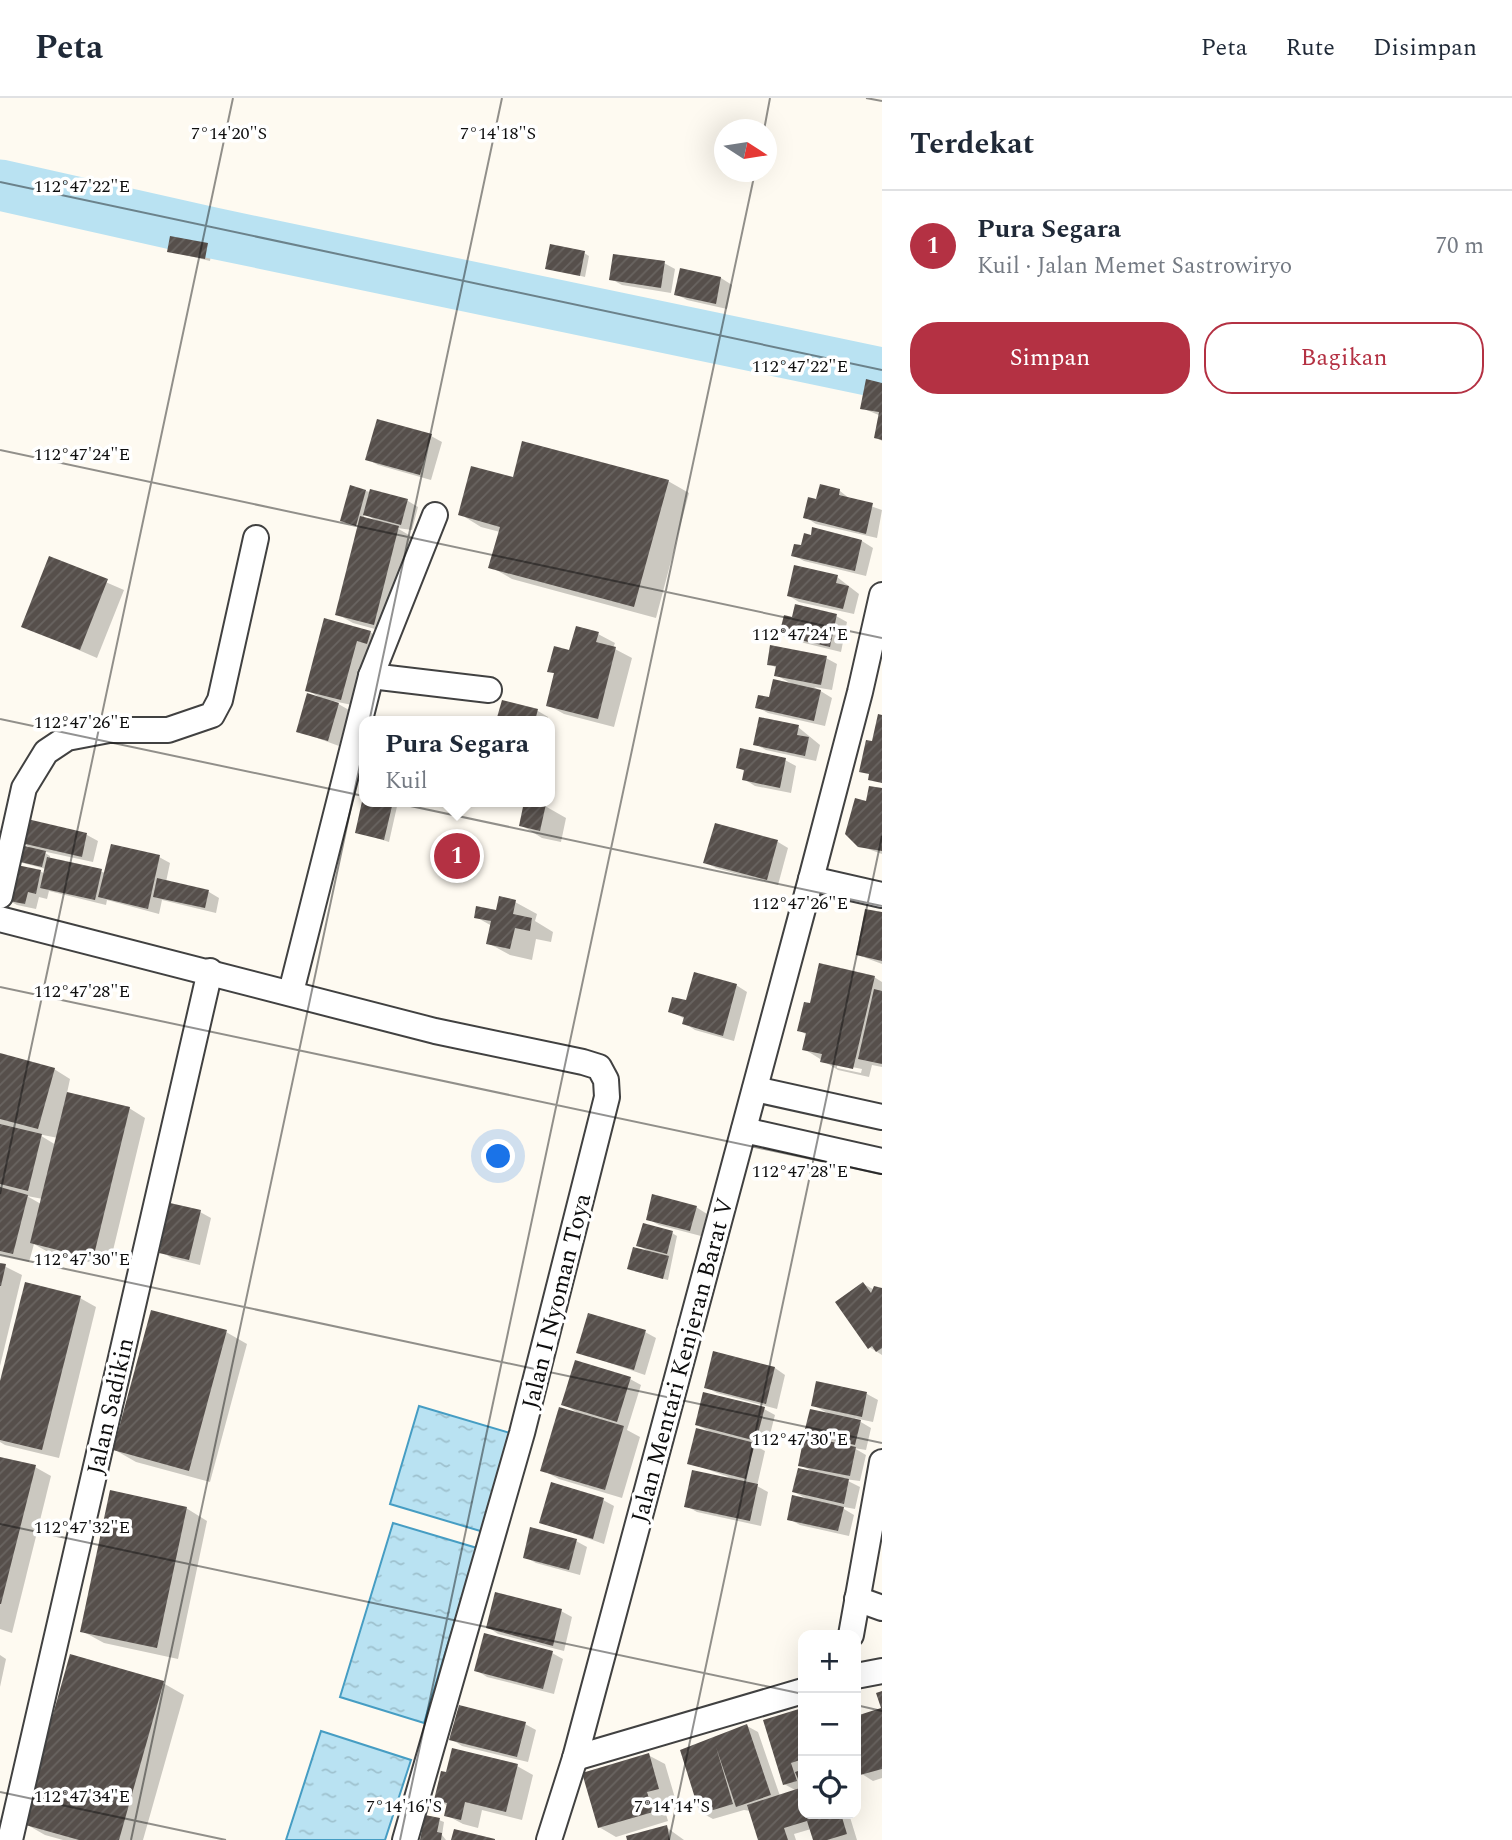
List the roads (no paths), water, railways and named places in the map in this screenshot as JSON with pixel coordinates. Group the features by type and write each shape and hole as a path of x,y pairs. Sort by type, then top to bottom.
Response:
{"street":[{"path":"361,716 371,676 435,515"},
{"path":"0,896 24,788 46,752 67,737 109,730 168,730 212,715 220,700 256,538"},
{"name":"Jalan Mentari Kenjeran Barat V","path":"549,1840 575,1758 811,879 871,695 882,594"},
{"path":"371,676 489,690"},
{"path":"291,992 359,723"},
{"path":"811,879 882,895"},
{"name":"Jalan I Nyoman Toya","path":"0,919 435,1031 583,1062 598,1067 606,1080 607,1097 522,1433 405,1840"},
{"name":"Jalan Sadikin","path":"10,1840 210,971"},
{"path":"755,1089 882,1118"},
{"path":"744,1130 882,1161"},
{"path":"852,1630 882,1462"},
{"path":"857,1599 882,1608"},
{"path":"861,1675 882,1671"},
{"path":"575,1758 798,1692"}],"water":[{"path":"419,1406 517,1435 487,1533 390,1504"},
{"path":"393,1523 477,1548 424,1723 340,1697"},
{"path":"321,1731 411,1760 385,1840 286,1840"}],"waterway":[{"path":"0,185 213,233 882,373"}],"place":[{"name":"Pura Segara","path":"457,856"}]}
